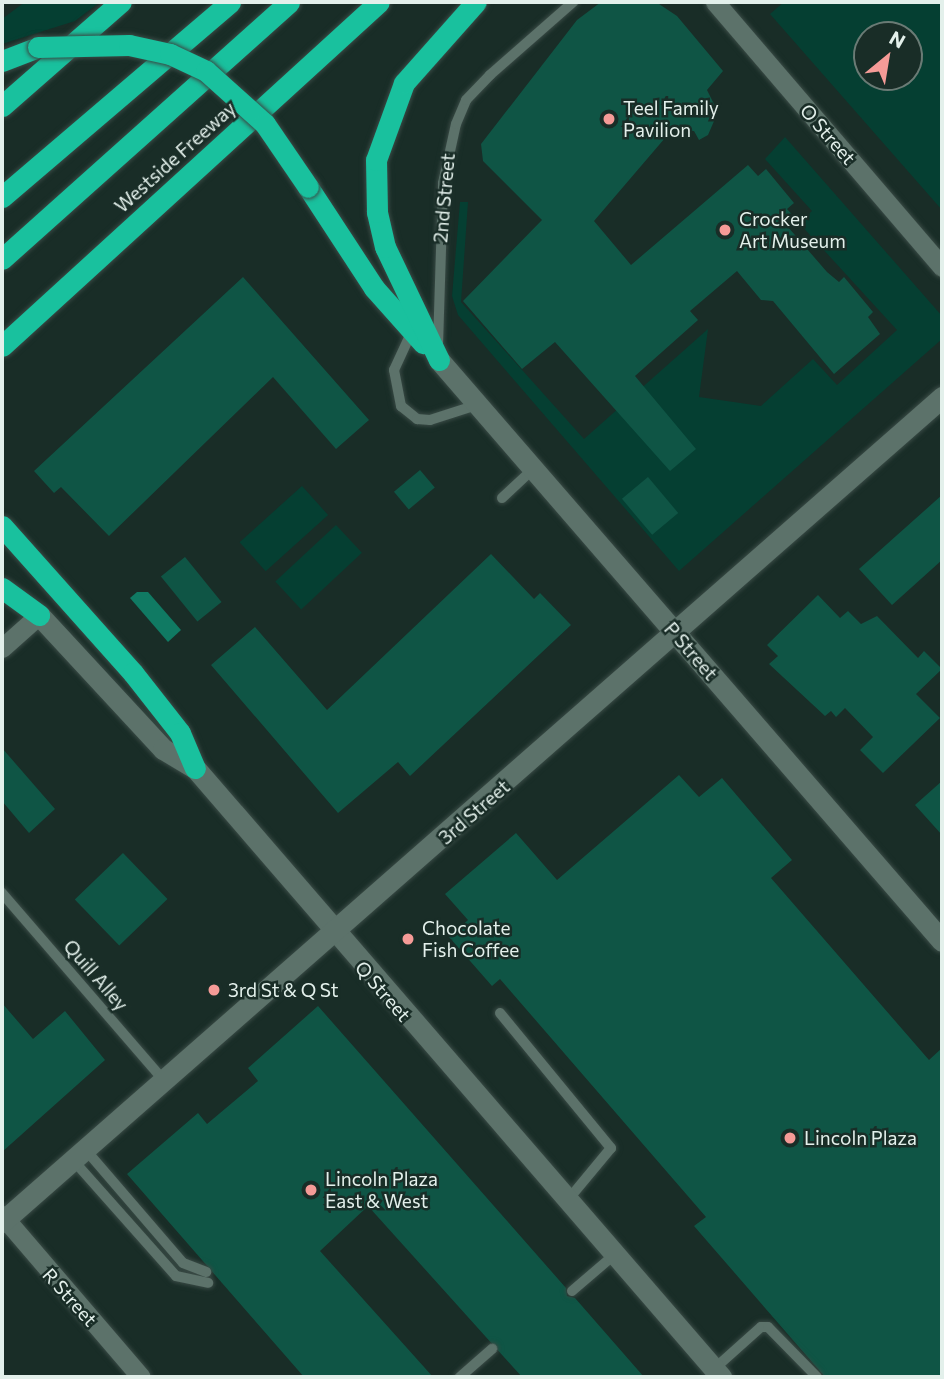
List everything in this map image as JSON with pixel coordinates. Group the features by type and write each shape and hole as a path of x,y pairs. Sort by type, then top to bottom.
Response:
{"highway":[{"path":"2,106 121,2"},
{"path":"2,197 230,2"},
{"name":"Westside Freeway","path":"2,259 289,2"},
{"name":"Westside Freeway","path":"2,346 379,2"},
{"path":"439,360 386,247 377,212 376,160 404,83 477,2"},
{"path":"2,61 38,47 129,45 170,54 205,71 265,124 374,288 439,360"},
{"path":"2,526 133,673 180,733 195,768"},
{"path":"2,588 39,615"}],"main road":[{"name":"P Street","path":"439,360 942,941"},
{"name":"3rd Street","path":"3,1219 335,933 942,397"},
{"name":"Q Street","path":"39,615 163,750 195,768 717,1373"}],"street":[{"name":"O Street","path":"726,5 942,267"},
{"path":"2,648 39,615"},
{"name":"R Street","path":"3,1219 141,1377"}],"lane":[{"name":"2nd Street","path":"439,360 443,183 456,124 466,100 573,2"},
{"path":"412,331 394,370 401,406 417,419 430,420 477,405"},
{"path":"502,498 533,469"},
{"name":"Quill Alley","path":"2,893 19,919 164,1081"},
{"path":"500,1013 611,1148 567,1201"},
{"path":"79,1155 183,1263 206,1272"},
{"path":"79,1155 176,1276 208,1283"},
{"path":"572,1291 614,1255"},
{"path":"717,1373 761,1327 768,1327 817,1377"},
{"path":"460,1377 492,1349"}],"shaded area":[{"path":"25,2 100,2 75,21 2,44 2,19"},
{"path":"784,2 942,2 942,210 770,14"},
{"path":"785,137 942,316 942,339 679,571 458,315 452,296 460,202 468,202 461,302 584,439 708,329 699,397 761,406 813,359 837,385 897,330 799,223 812,211 765,159"},
{"path":"302,486 328,515 266,571 240,542"},
{"path":"336,525 362,553 301,609 275,582"},
{"path":"137,592 148,592 181,630 168,642 130,598"}],"building":[{"path":"601,2 656,2 677,16 723,71 707,90 718,112 708,135 699,140 694,131 671,131 594,221 631,265 748,165 758,176 766,169 794,203 787,209 796,219 788,227 827,272 839,282 844,277 873,312 868,317 880,334 834,374 773,301 761,300 737,271 690,311 698,320 635,376 696,449 670,471 555,342 522,369 463,301 542,220 483,161 481,144 577,20"},
{"path":"243,277 369,420 336,449 273,377 109,536 61,487 54,493 34,471"},
{"path":"420,470 435,488 409,509 394,492"},
{"path":"648,477 678,513 652,535 622,499"},
{"path":"942,495 942,560 892,605 859,569"},
{"path":"491,554 534,599 540,593 571,625 410,776 398,762 338,813 211,665 255,627 327,710"},
{"path":"185,557 222,602 197,622 161,577"},
{"path":"818,595 840,618 848,611 861,624 877,616 918,658 924,651 942,669 916,694 940,718 883,773 860,750 873,737 845,708 836,717 831,711 825,716 769,664 778,656 767,645"},
{"path":"2,748 55,809 29,833 2,801"},
{"name":"Lincoln Plaza","path":"679,775 699,797 722,778 792,860 771,878 929,1060 942,1048 942,1377 825,1377 694,1226 706,1217 500,979 492,986 449,937 468,920 445,894 516,833 557,880"},
{"path":"942,781 942,835 915,805"},
{"path":"123,853 167,899 119,946 75,900"},
{"path":"2,1003 33,1039 65,1011 105,1060 2,1152"},
{"name":"Lincoln Plaza East & West","path":"318,1006 566,1288 567,1296 575,1298 644,1377 522,1377 368,1206 320,1251 433,1377 304,1377 127,1174 198,1113 207,1124 258,1081 248,1068"}],"place":[{"name":"Teel Family Pavilion","path":"609,119"},
{"name":"Crocker Art Museum","path":"725,230"},
{"name":"Chocolate Fish Coffee","path":"408,939"},
{"name":"3rd St & Q St","path":"214,990"},
{"name":"Lincoln Plaza","path":"790,1138"},
{"name":"Lincoln Plaza East & West","path":"311,1190"}]}
